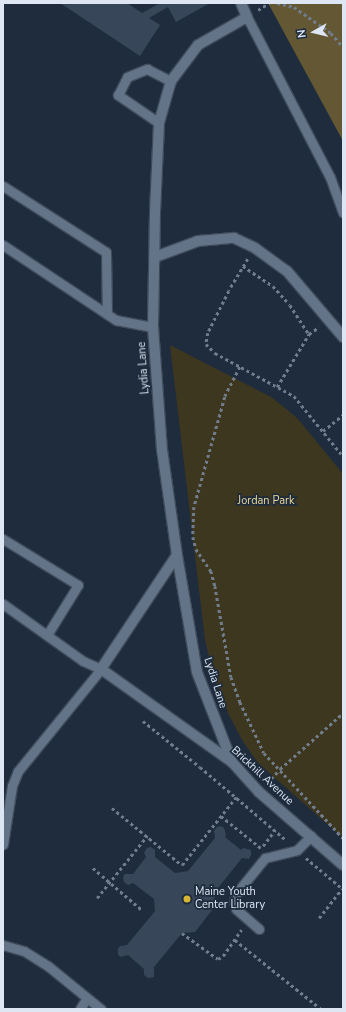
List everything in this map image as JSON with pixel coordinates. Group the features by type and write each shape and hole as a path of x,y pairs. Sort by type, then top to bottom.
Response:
{"street":[{"path":"241,3 247,18"},
{"name":"Lydia Lane","path":"232,762 197,672 177,555 162,450 153,328 155,212 160,123 171,81 198,45 247,18"},
{"path":"155,257 198,241 234,238 255,248 287,271 343,337"},
{"path":"101,669 177,555"},
{"name":"Brickhill Avenue","path":"101,669 232,762 259,792 343,865"}],"lane":[{"path":"247,18 330,177 343,213"},
{"path":"160,123 118,95 127,77 147,69 171,81"},
{"path":"3,186 106,252 107,314"},
{"path":"3,245 116,320 153,328"},
{"path":"3,539 78,585 47,635"},
{"path":"3,604 83,662 101,669 18,771 11,794 3,844"},
{"path":"259,929 236,910 234,900 238,891 265,858 297,850 311,836"},
{"path":"3,945 24,952 48,966 101,1009"},
{"path":"80,1009 87,998"}],"path":[{"path":"277,3 294,7 331,33 343,47"},
{"path":"255,248 243,266 208,333 206,344 215,353 294,396 343,456"},
{"path":"243,266 274,286 290,305 309,334"},
{"path":"277,387 309,334 329,320"},
{"path":"240,367 225,397 194,507 193,537 196,549 211,571 216,586 231,676 240,702 264,753 280,769 317,812 343,838"},
{"path":"323,431 343,415"},
{"path":"280,769 343,713"},
{"path":"143,721 236,797 343,889 319,918"},
{"path":"112,808 182,865 236,797"},
{"path":"221,816 261,848"},
{"path":"97,898 111,883 147,836"},
{"path":"93,868 142,910"},
{"path":"235,940 321,1009"}],"green space":[{"name":"Jordan Park","path":"170,345 271,397 298,419 343,474 343,838 258,763 242,740 229,715 215,681 205,640"}],"shaded area":[{"path":"268,3 343,3 343,141"}],"building":[{"path":"60,3 127,3 142,13 160,3 210,3 176,22 168,7 149,18 160,25 140,56"},
{"path":"221,826 224,828 226,835 225,837 241,850 243,848 251,850 251,855 249,859 242,858 214,893 216,905 195,932 182,933 154,967 154,977 148,978 144,975 144,969 128,955 121,957 118,955 118,949 120,946 127,945 155,911 154,899 133,883 128,885 124,882 123,877 125,874 133,874 146,857 144,853 147,848 151,847 155,850 155,857 175,873 188,871 215,838 214,831 217,827"}],"place":[{"name":"Maine Youth Center Library","path":"187,899"}]}
